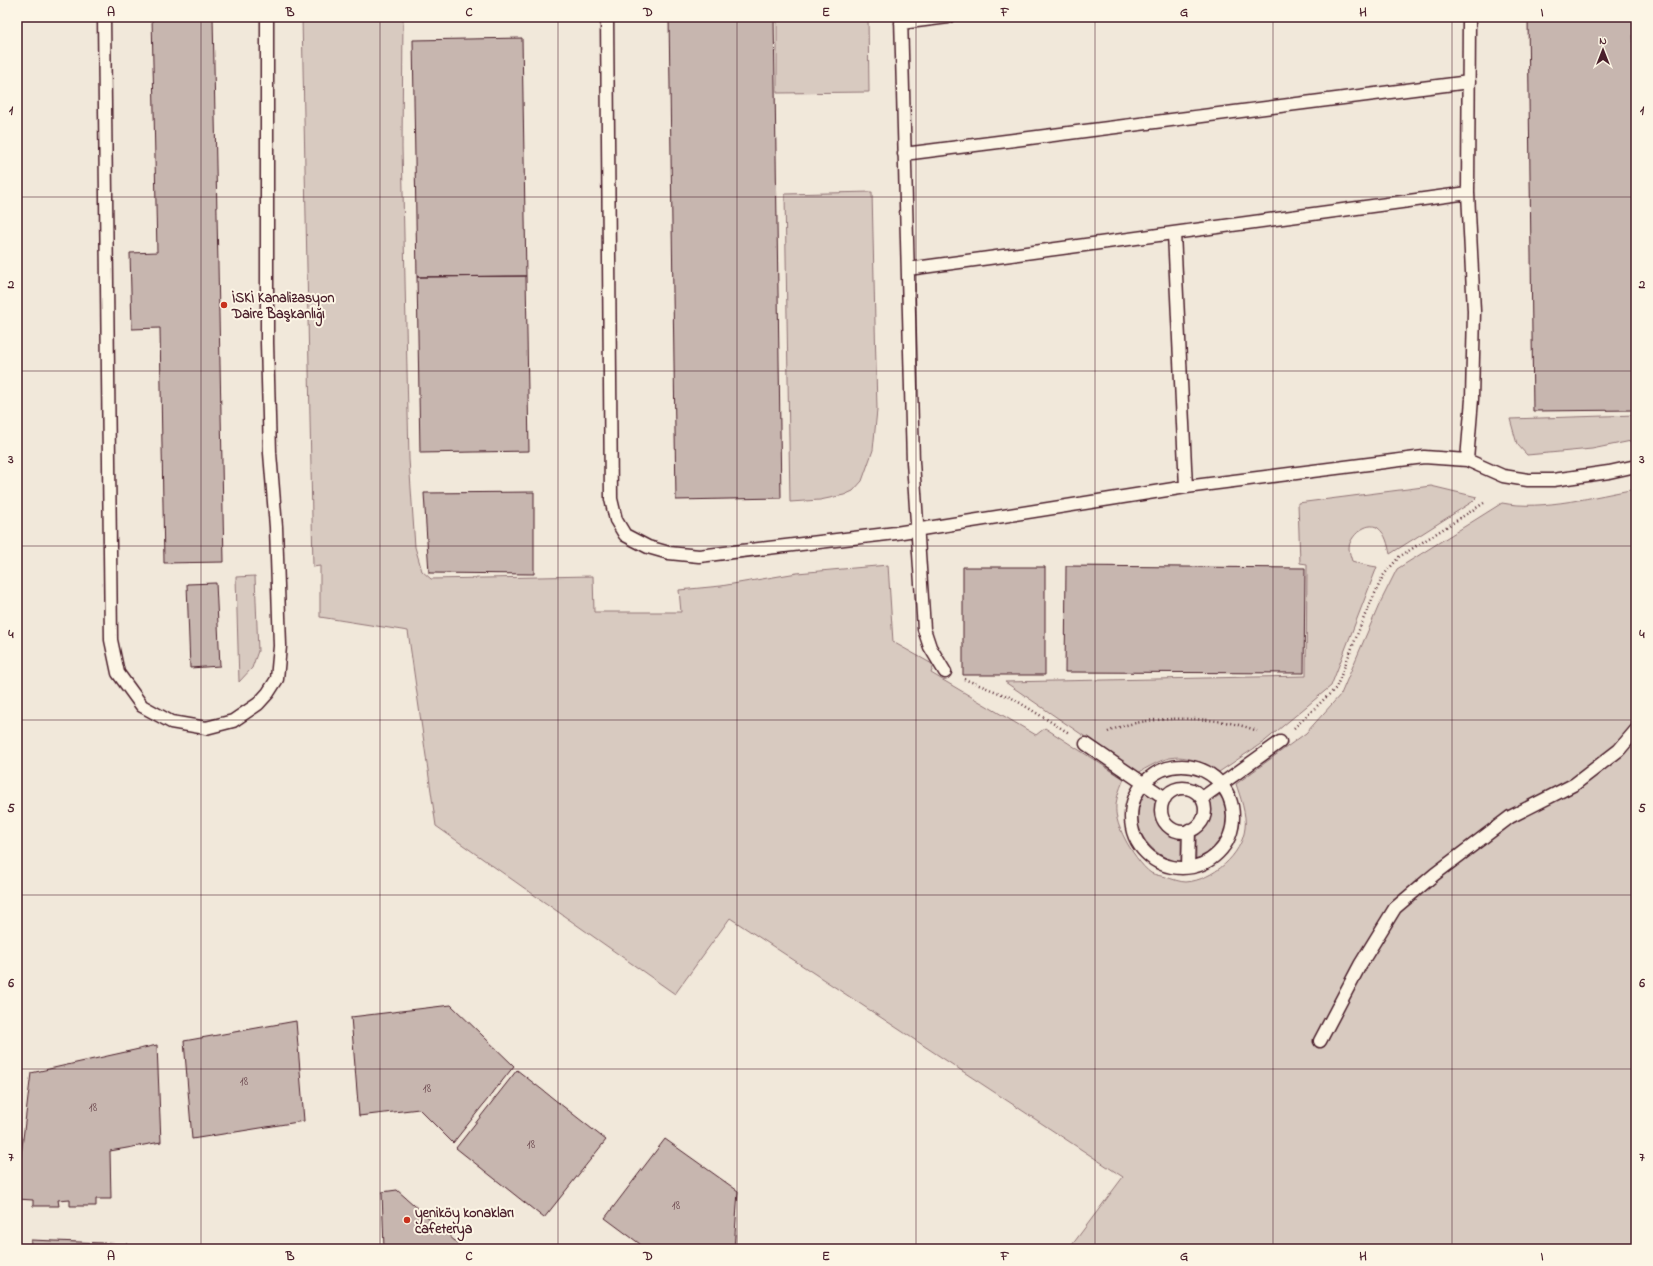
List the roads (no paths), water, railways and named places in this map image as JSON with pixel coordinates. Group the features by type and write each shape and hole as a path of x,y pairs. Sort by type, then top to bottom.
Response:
{"lane":[{"path":"102,19 111,640 118,674 142,706 171,722 206,728 233,721 258,704 268,693 277,679 280,646 276,527 270,453 267,343 267,17"},
{"path":"607,17 611,499 616,520 625,535 648,547 669,553 699,556 896,533 918,528 1186,487 1424,457 1467,460 1503,476 1528,480 1553,480 1609,472 1636,466"},
{"path":"944,672 930,647 924,629 913,462 901,20 948,17"},
{"path":"1467,460 1472,399 1474,311 1468,193 1469,17"},
{"path":"904,154 1469,82"},
{"path":"908,269 1468,193"},
{"path":"1174,233 1186,487"},
{"path":"1320,1041 1360,965 1395,908 1435,874 1510,817 1575,784 1619,750 1636,730"},
{"path":"1202,798 1280,742"},
{"path":"1086,744 1165,798"},
{"path":"1181,765 1212,774 1232,800 1234,817 1231,835 1222,850 1209,861 1192,868 1174,868 1158,863 1144,852 1134,837 1131,820 1133,802 1144,783 1151,776 1165,768 1181,765"},
{"path":"1184,788 1191,789 1202,798 1205,812 1203,820 1199,826 1189,830 1179,831 1166,824 1161,812 1162,804 1170,793 1184,788"},
{"path":"1188,868 1189,830"}],"place":[{"name":"İSKİ Kanalizasyon Daire Başkanlığı","path":"224,305"},
{"name":"yeniköy konakları cafeterya","path":"407,1220"}]}
